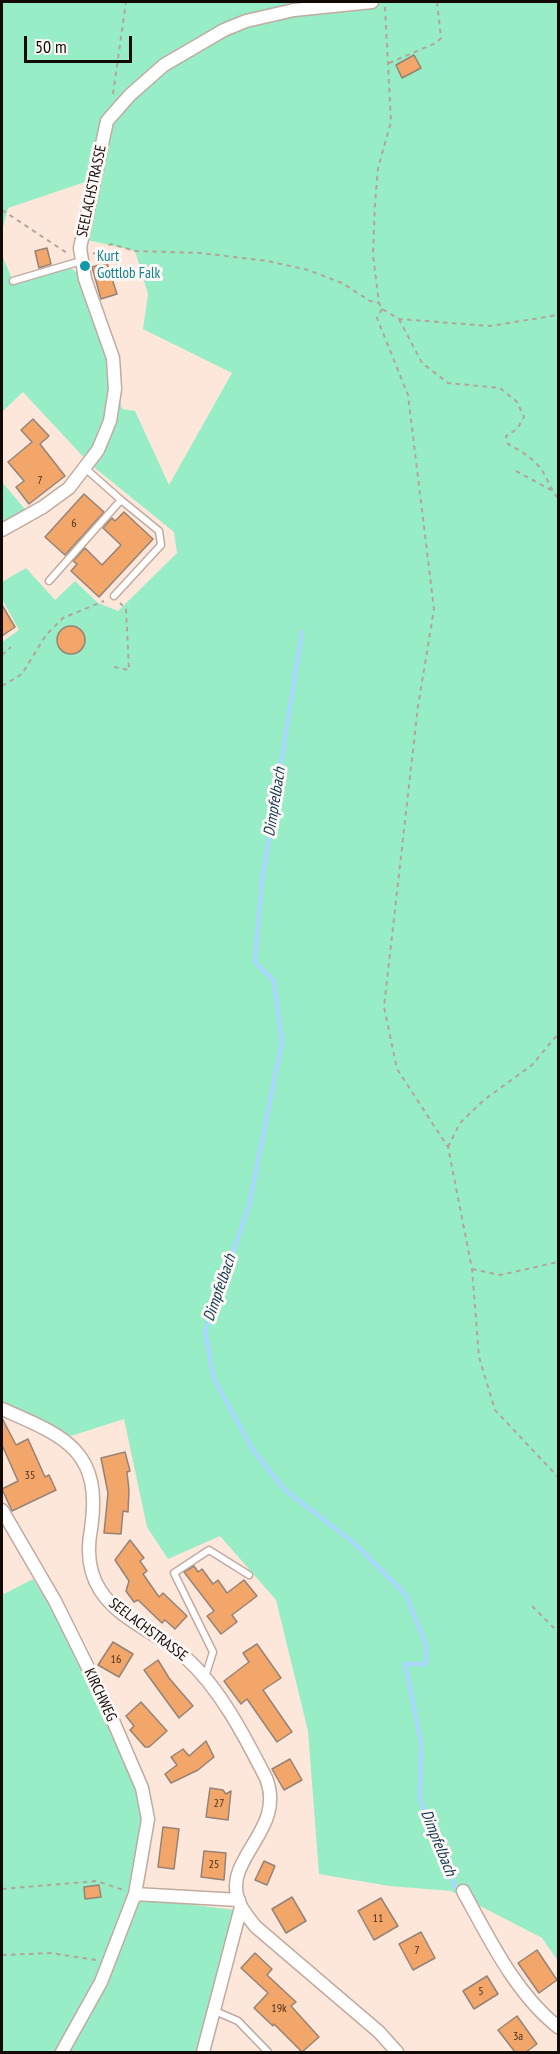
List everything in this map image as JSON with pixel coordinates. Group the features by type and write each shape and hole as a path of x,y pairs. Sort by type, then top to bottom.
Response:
{"street":[{"name":"SEELACHSTRASSE","path":"2,530 56,498 86,469 98,450 110,421 115,373 109,342 81,261 81,235 107,121 130,95 164,65 224,30 286,11 372,2"},
{"name":"SEELACHSTRASSE","path":"2,1409 52,1431 80,1456 93,1489 88,1555 99,1589 113,1606 175,1649 205,1677 255,1757 271,1794 268,1818 240,1868 237,1879 240,1904 203,2052"},
{"name":"KIRCHWEG","path":"2,1511 55,1601 105,1702 142,1788 148,1819 135,1894 97,1991 62,2052"},
{"path":"463,1891 493,1946 545,2016 558,2027"},
{"path":"135,1894 240,1904 256,1927 379,2032 397,2052"}],"lane":[{"path":"13,281 81,261"},
{"path":"86,469 159,531 161,545 114,596"},
{"path":"49,581 121,500"},
{"path":"205,1677 213,1652 174,1573 209,1550 249,1575"},
{"path":"215,2011 238,2021 268,2052"}],"path":[{"path":"113,95 126,2"},
{"path":"385,2 391,122 378,168 373,255 379,303 382,309 399,319 490,326 558,315"},
{"path":"389,63 435,43 441,38 437,2"},
{"path":"2,210 81,261 111,244 135,251 200,253 268,261 308,270 342,283 370,301 379,303"},
{"path":"382,309 377,318 408,395 434,609 418,706 384,1007 397,1069 448,1147 472,1269 479,1357 495,1410 558,1477"},
{"path":"399,319 422,363 448,383 500,388 517,402 524,417 517,429 506,436 508,444 522,451 542,470 551,490 558,498"},
{"path":"516,471 551,490"},
{"path":"2,686 22,674 46,635 63,618 86,611 114,596 126,609 129,670 114,667"},
{"path":"2,655 11,647"},
{"path":"448,1147 460,1123 484,1100 532,1065 558,1034"},
{"path":"472,1269 500,1275 558,1262"},
{"path":"532,1606 558,1632"},
{"path":"2,1888 97,1881 135,1894"},
{"path":"2,1955 51,1953 107,1962"}],"green space":[{"path":"2,2 558,2 558,1961 542,1938 451,1891 389,1886 319,1874 308,1731 276,1600 220,1536 168,1559 147,1527 124,1419 71,1436 2,1410 2,642 19,630 2,599 2,582 26,568 55,600 75,581 98,603 118,611 177,553 174,532 90,464 23,392 2,412 2,255 13,281 67,265 85,279 109,342 122,409 135,411 169,485 232,373 143,329 148,294 135,251 83,239 88,181 8,208 2,231"},
{"path":"2,482 29,514 2,530"},
{"path":"33,1579 81,1654 148,1819 137,1898 235,1910 196,2052 2,2052 2,1595"}],"building":[{"path":"414,55 421,68 402,78 396,65"},
{"path":"47,248 51,264 39,268 35,251"},
{"path":"107,263 117,294 101,299 92,267"},
{"path":"33,419 49,436 40,444 65,476 29,504 16,487 24,481 8,462 32,442 21,430"},
{"path":"84,494 104,512 65,555 45,537"},
{"path":"124,512 153,539 99,597 71,571 77,564 73,561 85,548 102,565 121,545 103,528 112,518 115,521"},
{"path":"2,605 15,627 2,636"},
{"path":"71,626 81,630 85,640 81,650 71,654 61,650 57,640 61,630"},
{"path":"2,1418 16,1445 28,1439 45,1477 49,1475 56,1490 12,1511 2,1489 18,1481 2,1445"},
{"path":"125,1452 130,1471 127,1472 128,1512 123,1511 121,1534 104,1533 108,1493 101,1458"},
{"path":"130,1540 144,1558 140,1561 147,1571 143,1574 159,1597 163,1593 187,1616 175,1629 165,1620 162,1623 138,1600 134,1602 126,1591 129,1581 115,1560"},
{"path":"194,1566 198,1572 202,1569 213,1584 218,1580 227,1593 244,1580 257,1596 232,1615 237,1622 221,1634 207,1616 214,1611 184,1572"},
{"path":"113,1642 133,1654 119,1677 98,1665"},
{"path":"257,1644 281,1678 263,1690 292,1732 277,1742 247,1699 241,1704 224,1681 249,1662 243,1653"},
{"path":"158,1660 169,1678 193,1706 179,1718 144,1670"},
{"path":"141,1702 167,1731 149,1747 145,1747 130,1730 134,1726 126,1716"},
{"path":"206,1741 214,1757 198,1770 171,1783 165,1774 177,1765 171,1757 183,1749 189,1756"},
{"path":"290,1759 302,1780 284,1790 272,1769"},
{"path":"210,1788 223,1790 226,1794 231,1791 228,1820 206,1817"},
{"path":"163,1827 179,1829 174,1869 158,1867"},
{"path":"204,1851 226,1853 224,1880 201,1877"},
{"path":"264,1861 275,1866 267,1885 255,1880"},
{"path":"99,1885 101,1897 85,1899 84,1887"},
{"path":"292,1897 306,1921 286,1933 272,1909"},
{"path":"381,1898 398,1926 374,1940 358,1911"},
{"path":"421,1932 435,1958 413,1970 399,1944"},
{"path":"537,1950 557,1980 539,1993 518,1963"},
{"path":"255,1953 272,1969 267,1975 296,2002 291,2006 319,2037 302,2052 254,2008 268,1993 241,1968"},
{"path":"487,1976 498,1994 474,2009 463,1991"},
{"path":"517,2016 537,2044 526,2052 515,2052 498,2030"}],"waterway":[{"name":"Dimpfelbach","path":"302,632 262,881 255,962 274,981 282,1042 249,1206 205,1332 214,1379 253,1450 285,1490 353,1542 406,1595 426,1645 426,1664 405,1664 421,1742 420,1799 455,1887"}],"place":[{"name":"Kurt Gottlob Falk","path":"85,266"}]}
